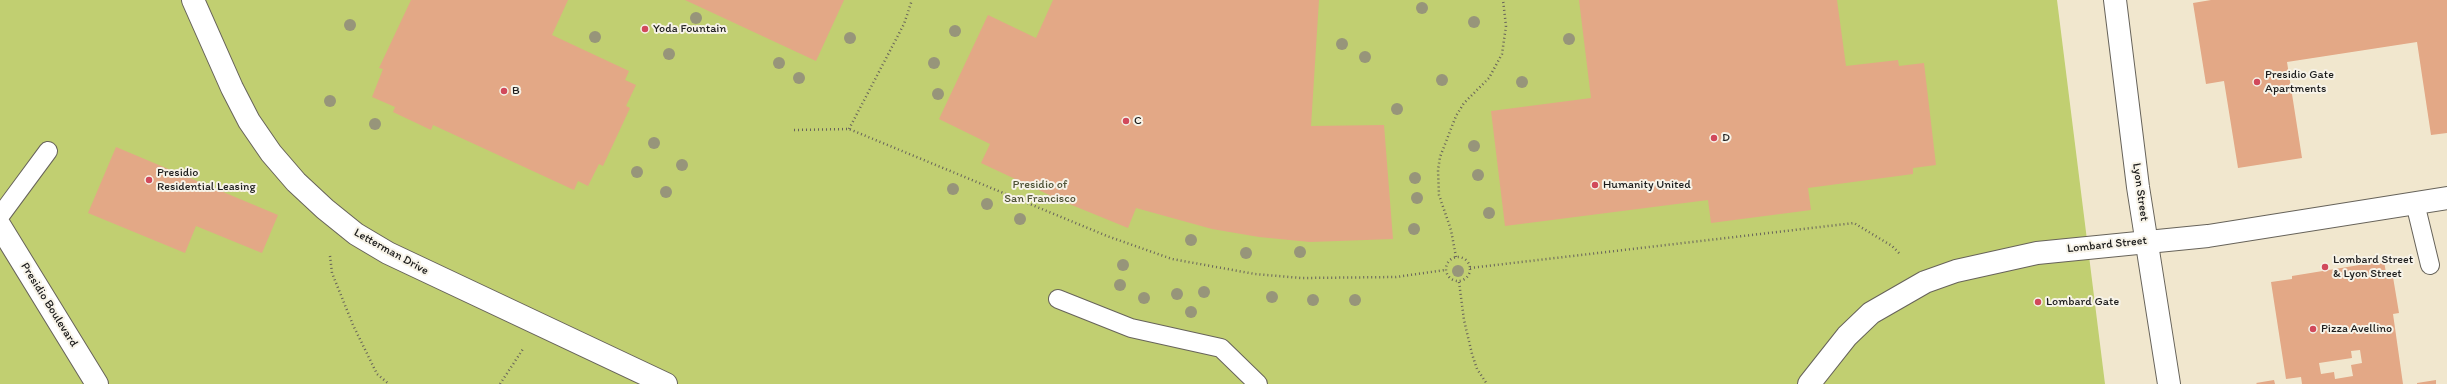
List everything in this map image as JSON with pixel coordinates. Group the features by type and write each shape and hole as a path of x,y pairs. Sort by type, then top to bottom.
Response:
{"street":[{"name":"Letterman Drive","path":"193,0 226,75 249,121 281,164 325,209 356,234 388,253 666,384"},
{"name":"Lyon Street","path":"2115,0 2147,241 2169,384"},
{"name":"Lombard Street","path":"1809,384 1847,336 1871,314 1897,296 1925,282 1956,271 2037,253 2208,236 2447,198"},
{"name":"Presidio Boulevard","path":"0,226 97,384"}],"lane":[{"path":"0,216 48,151"},
{"path":"2414,203 2430,265"},
{"path":"1058,299 1131,328 1166,338 1221,348 1258,384"}],"path":[{"path":"849,129 904,24 912,0"},
{"path":"1456,257 1451,230 1439,195 1438,170 1440,157 1456,116 1464,103 1489,78 1502,54 1506,26 1503,0"},
{"path":"794,130 849,129 1107,236 1172,259 1255,274 1301,278 1396,277 1445,270"},
{"path":"1470,268 1854,223 1892,246 1900,254"},
{"path":"330,256 332,272 352,325 377,374 389,384"},
{"path":"1456,257 1465,259 1470,268 1467,277 1459,282 1452,280 1445,270 1449,260 1456,257"},
{"path":"1459,282 1464,320 1472,354 1477,369 1487,384"},
{"path":"500,384 525,347"}],"green space":[{"name":"Presidio of San Francisco","path":"0,0 2057,0 2105,384 0,384"}],"building":[{"name":"B","path":"411,0 568,0 552,35 629,71 625,80 636,85 626,106 630,108 603,166 599,164 588,186 578,181 574,190 433,125 431,130 393,112 395,107 372,97 383,69 379,68"},
{"path":"685,0 844,0 816,61"},
{"name":"C","path":"1053,0 1319,0 1311,126 1384,125 1393,239 1310,242 1259,237 1212,229 1136,208 1128,228 1062,201 981,163 990,144 939,119 988,15 1036,38"},
{"name":"D","path":"1579,0 1837,0 1846,66 1898,60 1899,66 1924,63 1936,165 1913,168 1913,174 1808,188 1811,210 1711,223 1708,200 1505,226 1491,111 1591,98"},
{"name":"Presidio Gate Apartments","path":"2211,0 2447,0 2447,133 2431,135 2417,42 2287,62 2302,158 2238,168 2224,81 2206,84 2193,3"},
{"name":"Presidio Residential Leasing","path":"116,147 278,215 262,253 196,226 185,253 88,213"},
{"path":"2384,261 2387,279 2393,277 2399,313 2393,314 2403,384 2302,384 2301,377 2286,379 2271,282 2292,279 2292,276","holes":["2360,350 2362,363 2351,365 2353,376 2335,379 2334,372 2321,374 2319,363 2352,358 2351,351"]},
{"path":"2274,380 2275,384 2256,383"},
{"path":"2436,380 2436,384 2417,384 2417,383"}],"place":[{"name":"Yoda Fountain","path":"645,29"},
{"name":"Presidio Gate Apartments","path":"2257,82"},
{"name":"B","path":"504,91"},
{"name":"C","path":"1126,121"},
{"name":"D","path":"1714,138"},
{"name":"Presidio Residential Leasing","path":"149,180"},
{"name":"Humanity United","path":"1595,185"},
{"name":"Lombard Street & Lyon Street","path":"2325,267"},
{"name":"Lombard Gate","path":"2038,302"},
{"name":"Pizza Avellino","path":"2313,329"}]}
